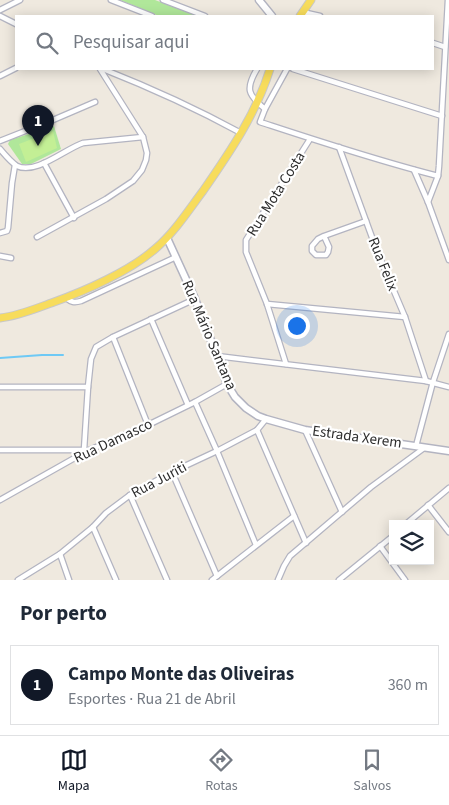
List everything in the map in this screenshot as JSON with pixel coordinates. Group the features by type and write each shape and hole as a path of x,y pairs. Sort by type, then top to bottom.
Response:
{"main road":[{"path":"301,14 310,0"},
{"path":"0,318 14,316 66,298 126,268 154,250 167,238 188,212 241,133 265,86 270,70"}],"street":[{"path":"0,10 20,0"},
{"path":"111,0 149,15"},
{"path":"163,0 202,15"},
{"path":"259,0 271,15"},
{"path":"428,202 438,176 439,166 448,0"},
{"path":"0,16 15,24"},
{"path":"434,44 446,46"},
{"path":"0,76 15,68"},
{"path":"37,237 74,218 133,181 142,170 146,160 147,153 143,137 102,70"},
{"path":"104,70 150,87 241,133"},
{"path":"256,70 249,89 257,102 266,109"},
{"path":"286,70 260,122 310,139 438,176"},
{"path":"296,70 442,116"},
{"path":"0,141 95,102"},
{"path":"253,111 263,115"},
{"path":"0,150 16,165 24,168 44,164 74,146 143,137"},
{"name":"Rua Mota Costa","path":"286,364 267,304 246,252 246,240 310,139"},
{"name":"Rua Felix","path":"339,147 377,251 405,317 426,381"},
{"path":"44,164 74,218"},
{"path":"0,233 7,231 8,228 12,183 16,165"},
{"path":"414,170 449,260"},
{"path":"324,236 329,247 328,252 316,255 312,251 312,246 318,239 324,236 366,221"},
{"name":"Rua Mário Santana","path":"167,238 195,299 227,384 246,408 266,419"},
{"path":"0,256 11,258"},
{"path":"66,298 70,301 81,302 176,257"},
{"path":"0,450 86,450 88,387 93,351 99,344 112,337 195,299"},
{"path":"267,304 405,317"},
{"path":"152,319 188,405"},
{"path":"416,446 433,382 449,334"},
{"path":"112,337 148,425"},
{"path":"217,356 426,381 449,387"},
{"name":"Rua Damasco","path":"0,500 86,450 148,425 227,384"},
{"path":"0,387 88,387"},
{"path":"195,402 256,545"},
{"name":"Estrada Xerem","path":"266,419 305,430 449,451"},
{"name":"Rua Juriti","path":"60,554 130,494 257,430 266,419"},
{"path":"257,430 306,543"},
{"path":"305,430 342,512"},
{"path":"278,580 290,556 371,487 426,447"},
{"path":"172,472 217,576"},
{"path":"411,520 449,488"},
{"path":"130,494 167,580"},
{"path":"428,505 449,532"},
{"path":"212,580 294,516"},
{"path":"93,527 116,580"},
{"path":"339,580 389,539"},
{"path":"380,546 405,580"},
{"path":"18,580 60,554 69,580"}],"green space":[{"path":"120,0 155,0 194,15 157,15"},
{"path":"54,126 61,149 31,164 22,164 8,144 10,140"},
{"path":"53,131 57,148 26,162 19,144"}],"waterway":[{"path":"0,358 63,355"}],"place":[{"name":"Campo Monte das Oliveiras","path":"38,146"}]}
